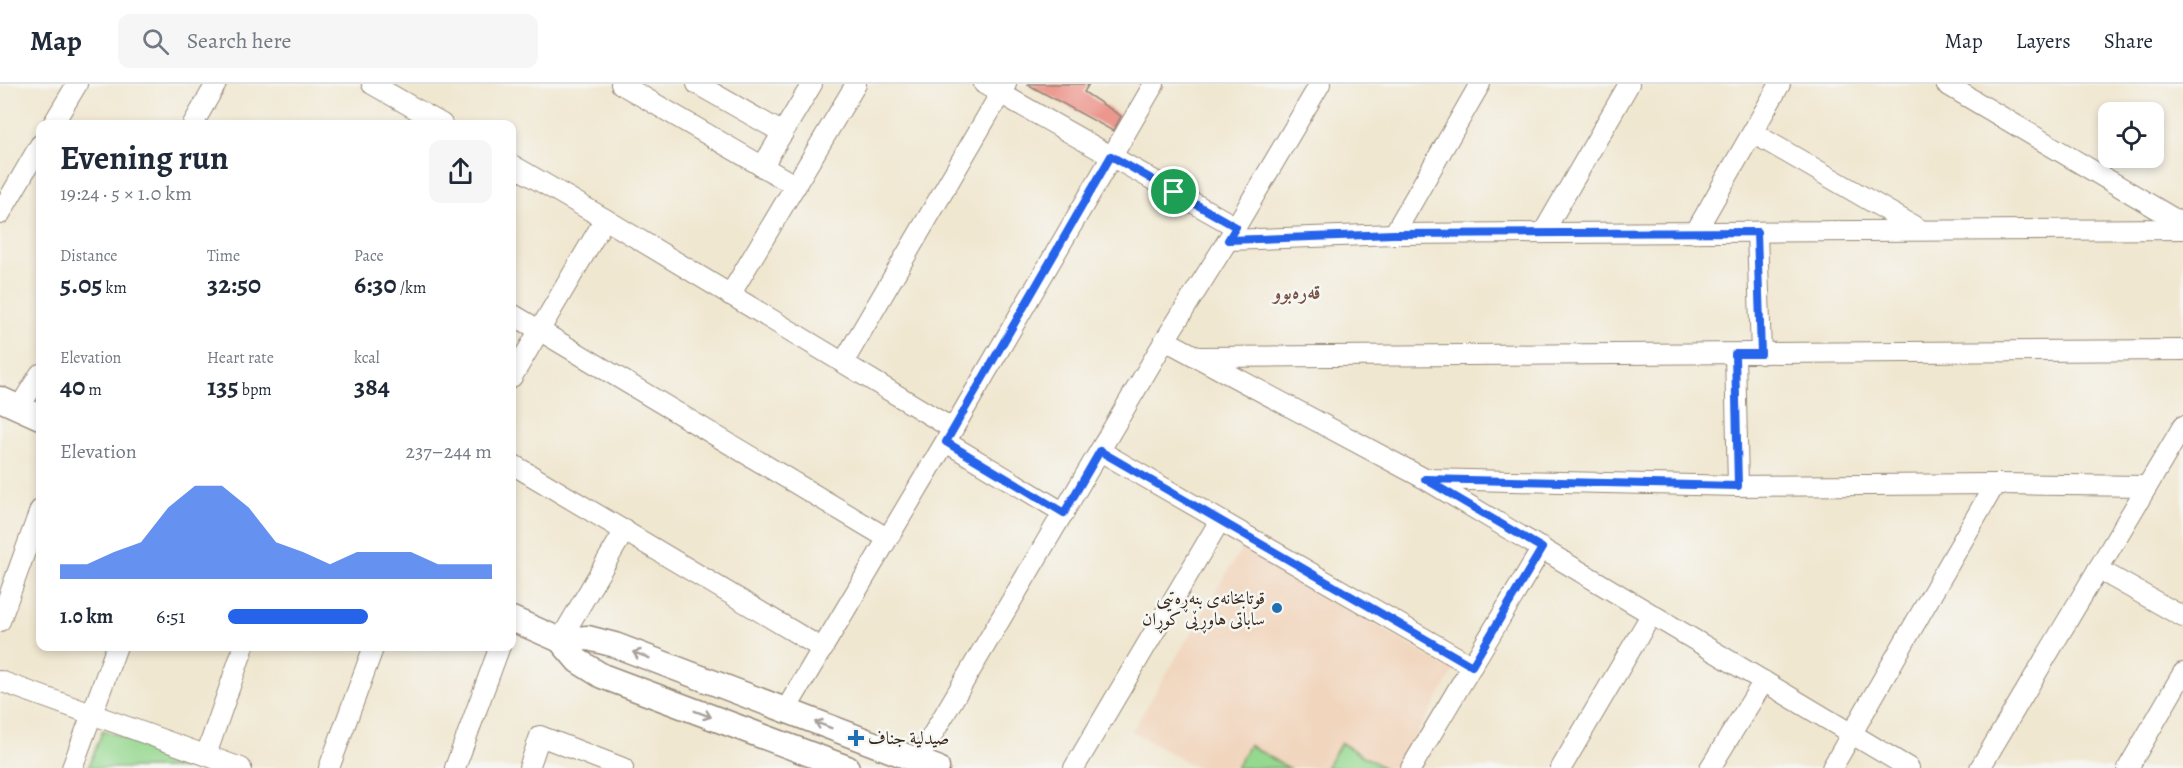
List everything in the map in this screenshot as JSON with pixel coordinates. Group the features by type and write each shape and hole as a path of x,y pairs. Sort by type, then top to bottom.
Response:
{"street":[{"path":"55,120 77,84"},
{"path":"194,120 216,84"},
{"path":"621,84 796,186"},
{"path":"697,84 783,133"},
{"path":"762,167 812,84"},
{"path":"730,295 856,84"},
{"path":"785,711 1154,84"},
{"path":"560,640 588,638 615,645 927,764 1064,513 1165,340 1232,233 1320,84"},
{"path":"1394,234 1480,84"},
{"path":"1543,233 1629,84"},
{"path":"1695,233 1780,84"},
{"path":"1946,84 2183,224"},
{"path":"378,86 435,120"},
{"path":"843,363 997,87 1232,233 1695,233 1919,229 2183,229"},
{"path":"1753,133 1919,229"},
{"path":"0,214 36,153"},
{"path":"516,167 843,363 1064,513"},
{"path":"516,370 605,219"},
{"path":"1757,232 1761,354"},
{"path":"516,316 887,538"},
{"path":"1165,340 1425,479 1909,768"},
{"path":"1196,357 2183,350"},
{"path":"1735,354 1738,486"},
{"path":"20,408 36,381"},
{"path":"1980,768 2183,426"},
{"path":"1100,451 1219,522 1472,666"},
{"path":"516,466 823,649"},
{"path":"1425,479 1738,486 1995,484 2147,486"},
{"path":"1832,768 1995,484"},
{"path":"0,621 36,521"},
{"path":"1074,768 1219,522"},
{"path":"560,640 625,530"},
{"path":"1411,768 1542,548"},
{"path":"2098,569 2183,617"},
{"path":"1561,768 1652,615"},
{"path":"516,621 560,640 578,661 602,676 847,768"},
{"path":"72,768 115,651"},
{"path":"206,755 242,651"},
{"path":"328,768 372,651"},
{"path":"455,768 498,651"},
{"path":"2128,768 2183,673"},
{"path":"0,681 241,768"},
{"path":"1710,768 1764,681"},
{"path":"529,768 540,736 623,768"}],"shaded area":[{"name":"قوتابخانەی بنەڕەتیی ساباتی هاوڕێی کوڕان","path":"1243,546 1454,671 1397,768 1196,768 1132,731"}],"green space":[{"path":"103,730 187,761 184,768 88,768"},
{"path":"1341,743 1384,768 1326,768"},
{"path":"1249,745 1289,768 1236,768"}],"building":[{"path":"1027,84 1089,84 1084,92 1121,116 1113,131"}],"place":[{"name":"قوتابخانەی بنەڕەتیی ساباتی هاوڕێی کوڕان","path":"1277,608"},
{"name":"صيدلية جناف","path":"856,738"}],"district":[{"name":"قەرەبوو","path":"1297,292"}],"route":[{"path":"1111,156 1174,192 1236,227 1228,240 1394,234 1757,232 1761,354 1735,354 1738,486 1425,479 1542,548 1472,666 1219,522 1100,451 1064,513 946,442 1111,156"}]}
